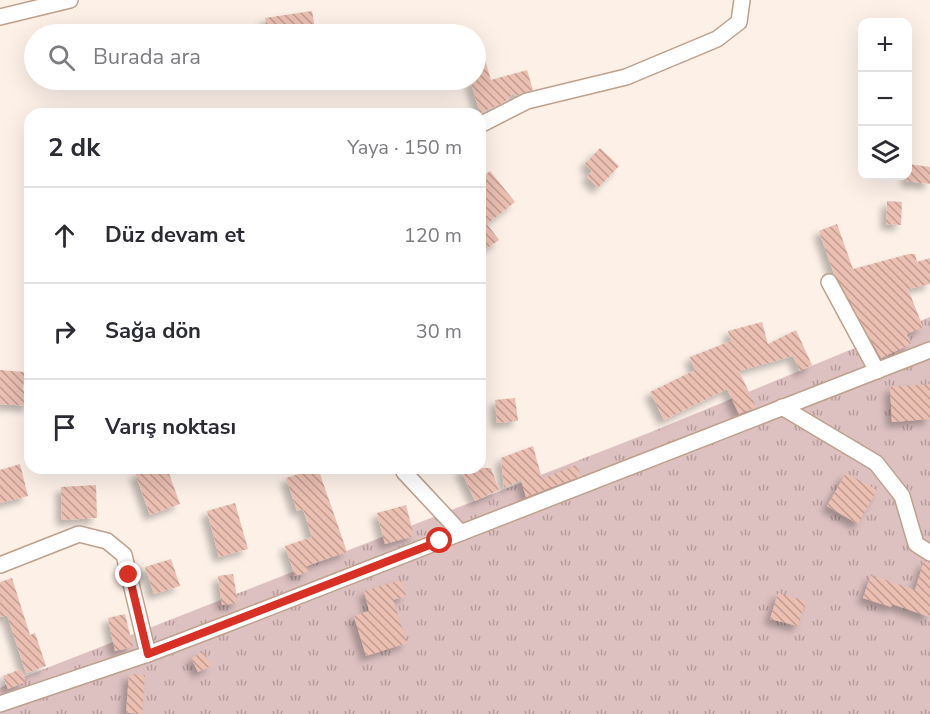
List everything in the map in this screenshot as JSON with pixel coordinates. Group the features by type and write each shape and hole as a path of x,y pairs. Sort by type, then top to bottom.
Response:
{"street":[{"path":"0,16 69,0"},
{"path":"486,122 526,101 626,77 717,39 739,22 742,0"},
{"path":"829,282 877,370"},
{"path":"0,704 148,654 930,350"},
{"path":"782,407 876,463 902,496 916,544 930,553"},
{"path":"407,474 461,533"},
{"path":"0,565 79,534 107,540 124,555 148,654"}],"green space":[{"path":"930,317 930,714 0,714 0,688 16,680 651,432"}],"building":[{"path":"312,11 314,24 266,24 265,18"},
{"path":"486,64 491,80 527,70 533,90 515,96 513,94 503,103 486,110 486,108 478,108 473,90 486,90"},
{"path":"600,148 619,166 598,188 587,177 592,171 585,164"},
{"path":"912,164 930,167 930,184 906,181 912,180"},
{"path":"490,171 515,202 487,224 499,240 486,249 486,174"},
{"path":"887,201 902,202 901,225 886,224"},
{"path":"837,224 853,269 909,254 915,254 917,262 930,258 930,284 908,289 923,327 907,334 911,344 881,358 834,274 819,231"},
{"path":"762,322 768,344 796,330 812,365 800,371 793,356 739,371 756,407 739,414 727,389 664,420 650,392 695,370 690,357 731,341 728,331"},
{"path":"0,370 24,372 24,406 0,404"},
{"path":"930,384 930,419 892,422 890,387"},
{"path":"515,398 518,421 497,423 495,400"},
{"path":"533,446 542,479 576,465 581,476 526,497 521,480 504,488 501,458"},
{"path":"20,464 28,496 0,503 0,470"},
{"path":"486,468 491,468 499,490 475,501 463,474 486,474"},
{"path":"846,473 877,490 858,524 827,506"},
{"path":"135,474 169,474 180,504 150,515"},
{"path":"299,474 320,474 347,552 306,566 308,572 295,576 285,546 312,537 303,509 297,511 286,478"},
{"path":"96,485 97,518 62,520 61,487"},
{"path":"235,503 248,549 219,557 207,511"},
{"path":"406,505 414,536 385,544 377,513"},
{"path":"171,559 180,586 154,594 145,567"},
{"path":"924,561 930,563 930,617 892,604 891,607 863,598 871,575 915,590"},
{"path":"233,574 238,603 222,605 218,576"},
{"path":"12,578 30,635 35,633 46,666 26,673 7,615 0,617 0,582"},
{"path":"401,580 406,596 393,600 407,643 366,656 354,616 369,611 364,591"},
{"path":"778,593 806,601 798,626 770,619"},
{"path":"125,614 133,647 115,651 108,618"},
{"path":"204,652 211,666 198,672 191,658"},
{"path":"21,669 26,682 8,689 3,676"},
{"path":"129,674 145,675 142,714 126,713"}],"route":[{"path":"129,575 148,654 440,541"}]}
